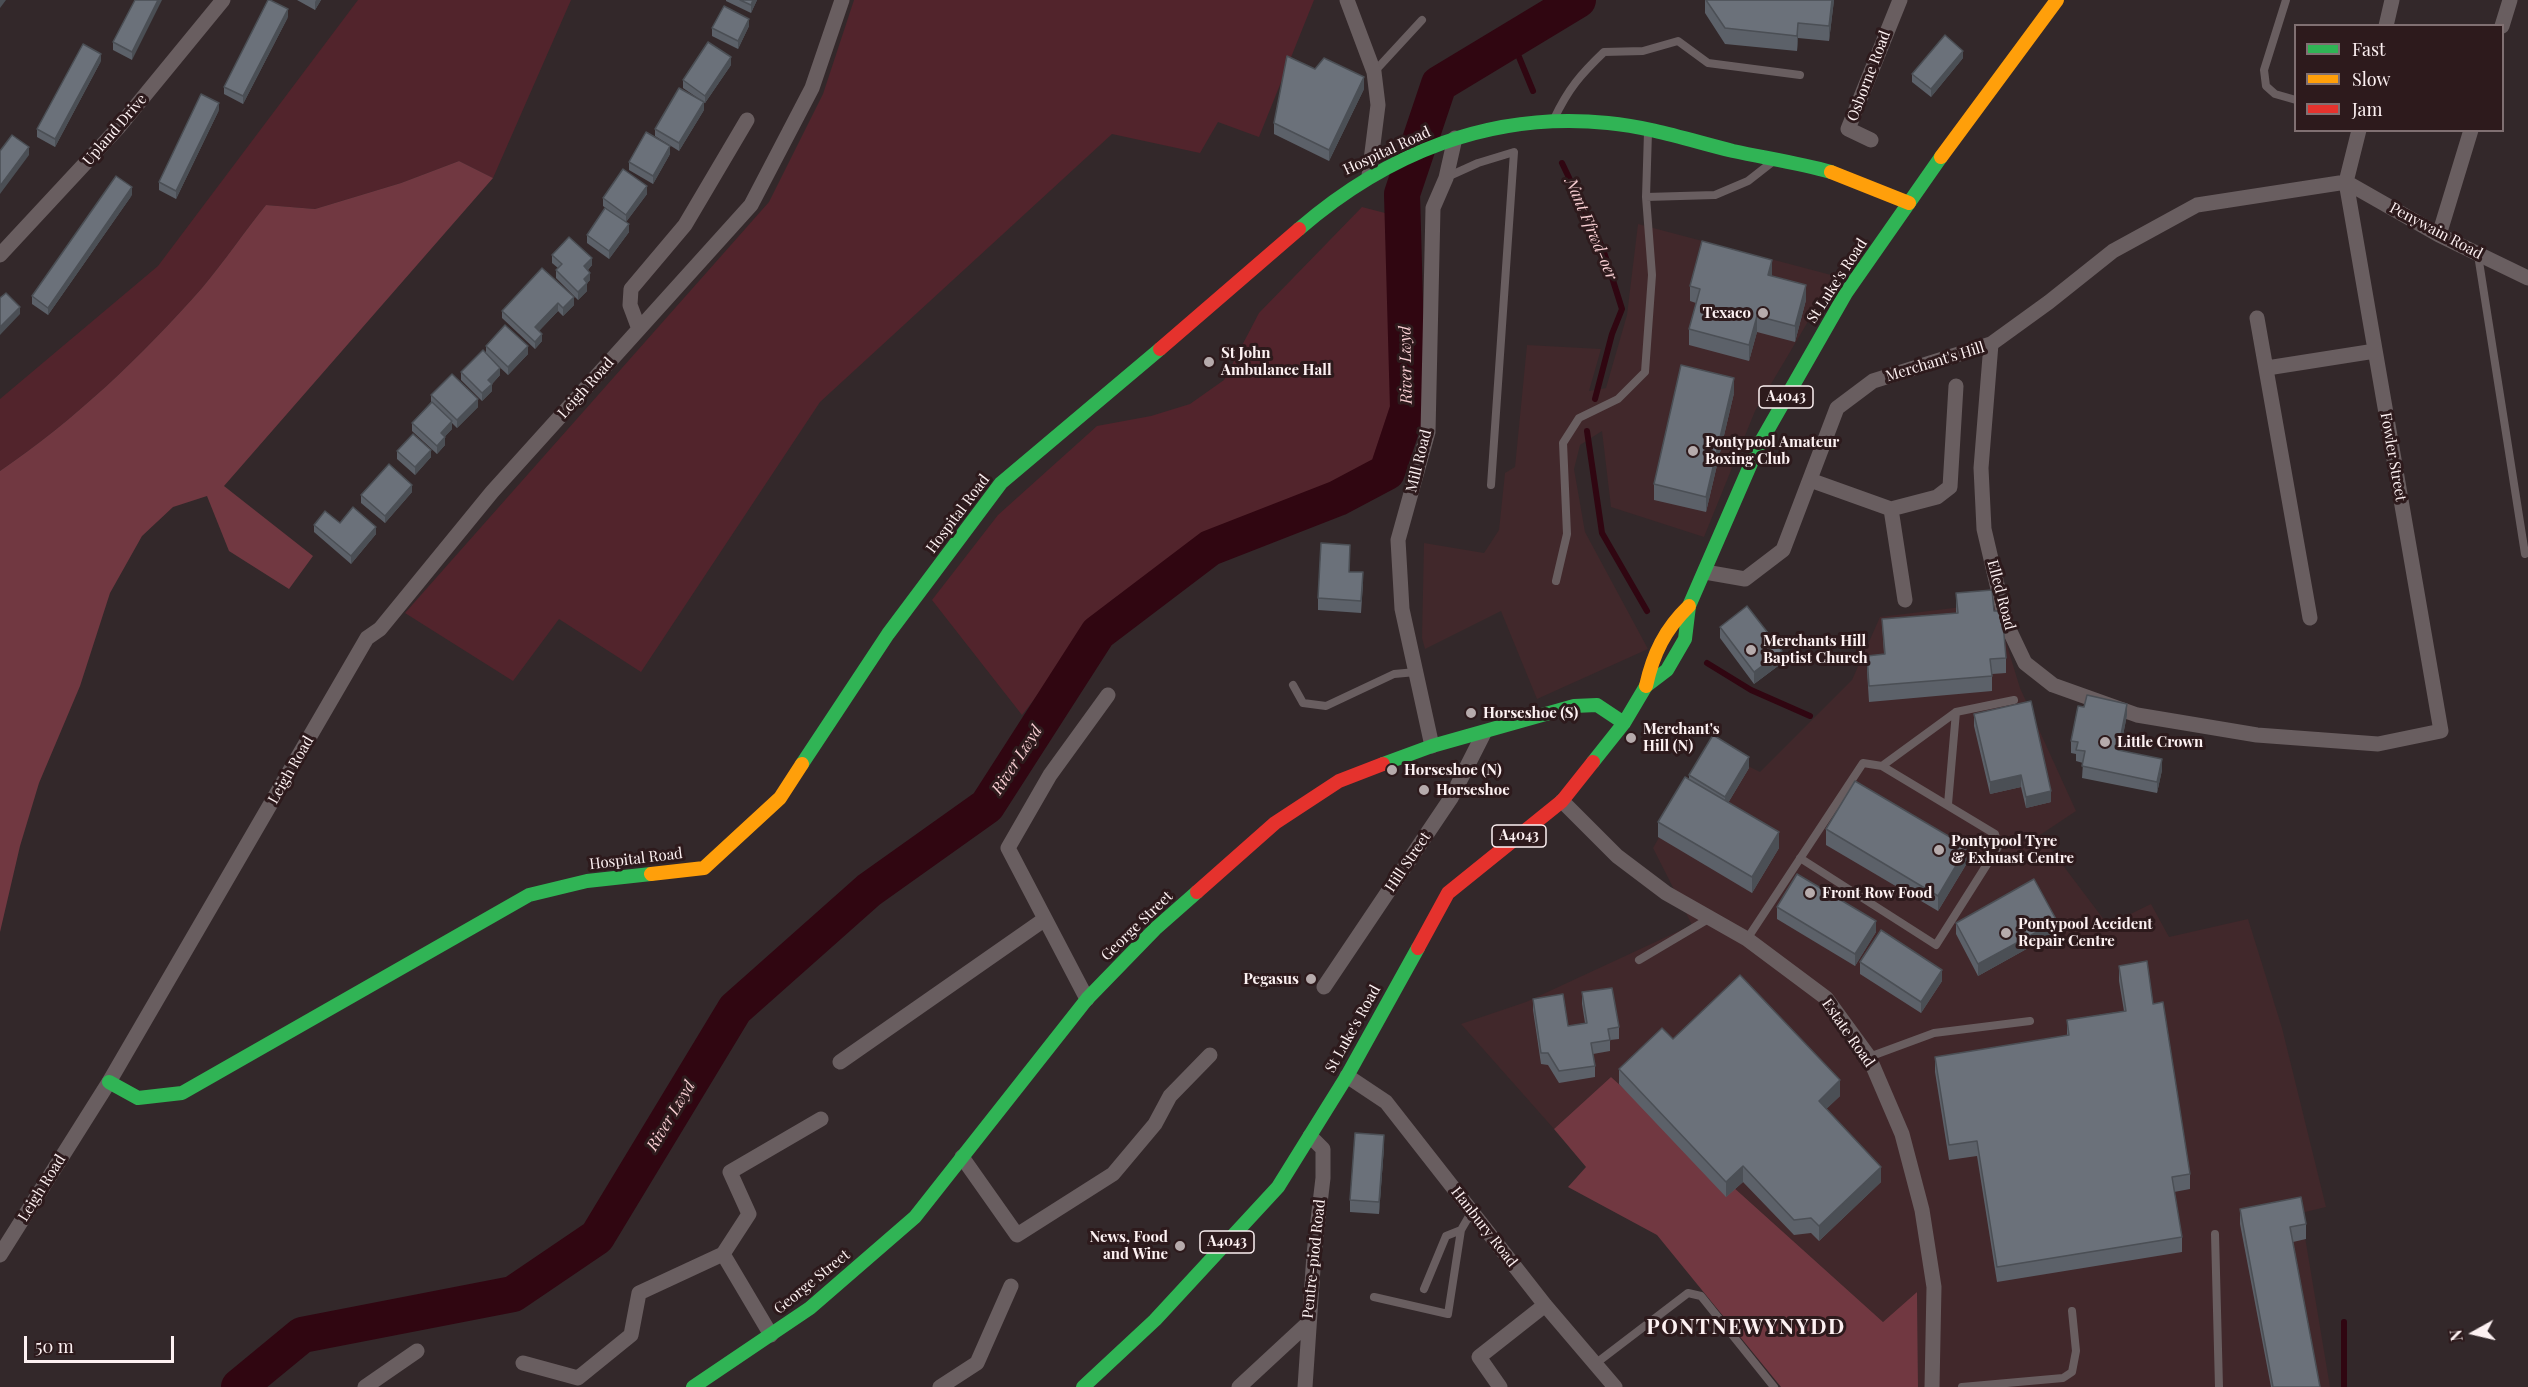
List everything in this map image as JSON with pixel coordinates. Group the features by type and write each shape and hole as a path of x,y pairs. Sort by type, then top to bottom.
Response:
{"main road":[{"name":"St Luke's Road","path":"1083,1387 1155,1320 1278,1187 1347,1076 1448,893 1562,801 1624,723 1646,686 1667,670 1685,639 1689,606 1759,445 1845,293 2057,0"},
{"name":"Hospital Road","path":"109,1082 138,1098 182,1093 529,895 586,881 704,868 780,798 888,634 1002,483 1329,203 1346,189 1369,176 1455,138 1500,126 1554,120 1608,123 1648,130 1830,172 1909,203"},
{"name":"St Luke's Road","path":"1646,686 1650,659 1672,622 1689,606"},
{"name":"George Street","path":"693,1387 716,1380 771,1335 810,1308 915,1217 1086,999 1155,929 1275,823 1339,781 1432,746 1574,706 1597,705 1624,723"}],"street":[{"name":"Upland Drive","path":"0,255 118,128 223,0"},
{"name":"Leigh Road","path":"0,1255 109,1082 367,638 380,629 492,492 752,205 812,88 842,0"},
{"path":"1347,0 1374,72 1378,105 1369,176"},
{"name":"Osborne Road","path":"1871,140 1848,129 1900,0"},
{"path":"2386,24 2392,0"},
{"path":"2503,24 2510,0"},
{"path":"639,329 630,305 630,289 685,225 747,120"},
{"path":"2346,182 2358,132"},
{"path":"2439,235 2470,132"},
{"name":"Mill Road","path":"1432,746 1402,609 1398,540 1428,432 1433,208 1446,178 1455,138"},
{"name":"Penywain Road","path":"2346,182 2439,235 2528,278"},
{"name":"Merchant's Hill","path":"1705,572 1745,579 1783,550 1837,408 1873,381 1991,344 2113,251 2197,205 2346,182"},
{"name":"Fowler Street","path":"2346,182 2441,731"},
{"path":"2257,318 2310,618"},
{"name":"Elled Road","path":"1991,344 1981,468 1984,529 2006,623 2025,663 2053,686 2137,715 2235,732 2378,744 2441,731"},
{"path":"2267,368 2375,351"},
{"path":"1810,480 1891,509 1937,497 1950,487 1956,386"},
{"path":"1891,509 1905,600"},
{"path":"1086,999 1008,849 1050,775 1108,695"},
{"name":"Hill Street","path":"1324,987 1451,798 1484,733"},
{"name":"Estate Road","path":"1562,801 1617,856 1666,893 1747,939 1826,998 1869,1057 1902,1134 1923,1210 1934,1287 1932,1387"},
{"path":"840,1062 1045,919"},
{"path":"962,1157 1017,1235 1113,1174 1155,1124 1170,1096 1210,1055"},
{"name":"Hanbury Road","path":"1347,1076 1386,1102 1545,1305 1615,1387"},
{"path":"523,1364 579,1378 631,1335 639,1293 723,1254 749,1214 730,1172 821,1119"},
{"name":"Pentre-piod Road","path":"1305,1387 1307,1324 1323,1178 1323,1149 1310,1136"},
{"path":"723,1254 771,1335"},
{"path":"940,1387 977,1363 1011,1286"},
{"path":"1500,1387 1479,1357 1545,1305"},
{"path":"1239,1387 1307,1324"},
{"path":"365,1387 417,1351"}],"lane":[{"path":"2286,0 2264,70 2266,86 2275,94 2294,100"},
{"path":"1374,72 1422,20"},
{"path":"1554,120 1566,93 1581,73 1604,52 1643,51 1678,41 1708,63 1800,75"},
{"path":"1557,580 1567,534 1563,443 1579,418 1618,399 1645,372 1652,275 1646,197 1648,130"},
{"path":"1446,178 1478,163 1514,152 1491,485"},
{"path":"1646,197 1714,195 1749,181 1773,160"},
{"path":"2477,253 2525,554"},
{"path":"1293,685 1303,703 1326,706 1394,674 1416,672"},
{"path":"1882,766 1956,712 2014,700"},
{"path":"1948,804 1956,712"},
{"path":"1747,939 1800,858 1863,763 1882,766 1948,804 1995,834 1998,848 1936,945 1800,858"},
{"path":"1639,960 1710,918"},
{"path":"1869,1057 1934,1033 2030,1021"},
{"path":"1374,1297 1448,1314 1461,1230 1472,1211"},
{"path":"1424,1289 1446,1236 1461,1230"},
{"path":"2215,1234 2219,1387"},
{"path":"1595,1364 1688,1293 1701,1296 1774,1387"},
{"path":"1962,1387 2063,1378 2072,1372 2076,1351 2072,1311"}],"shaded area":[{"path":"358,0 571,0 493,178 459,161 401,183 315,209 266,205 202,288 156,338 81,409 0,471 0,399 158,266"},
{"path":"854,0 1314,0 1259,137 1218,122 1200,153 1112,134 820,402 641,672 559,619 513,681 405,613 769,202 823,94"},
{"path":"459,161 493,178 224,486 313,556 289,589 229,551 207,496 173,507 142,536 110,593 80,686 39,783 20,846 0,932 0,471 81,409 156,338 202,288 266,205 315,209 401,183"},
{"path":"1362,207 1385,213 1393,433 1375,465 1302,507 1215,534 1112,600 1022,715 932,600 998,515 1097,426 1151,416 1190,404 1224,380 1259,313"},
{"path":"1638,224 1835,276 1755,411 1704,537 1611,507 1602,431 1580,445 1574,469 1585,532 1648,649 1537,699 1501,611 1425,649 1422,638 1424,543 1484,553 1499,530 1505,473 1515,467 1527,345 1601,349 1589,391 1606,388 1627,315"},
{"path":"1994,603 2020,688 2076,811 2040,835 2108,925 2151,904 2169,937 2248,919 2282,1028 2326,1207 2301,1213 2330,1387 1918,1387 1917,1292 1883,1322 1611,1077 1554,1129 1461,1024 1526,1002 1692,925 1653,848 1685,792 1714,749 1760,772 1852,680 1880,617"},
{"path":"1611,1077 1883,1322 1917,1292 1918,1387 1781,1387 1657,1235 1568,1187 1586,1167 1554,1129"}],"building":[{"path":"135,0 158,0 132,52 113,42"},
{"path":"268,0 288,9 243,96 224,87"},
{"path":"740,0 753,0 751,5"},
{"path":"1706,0 1832,0 1829,26 1798,23 1797,36 1725,28"},
{"path":"724,6 749,19 738,41 712,28"},
{"path":"1945,35 1963,51 1931,89 1912,74"},
{"path":"708,42 731,57 705,96 683,80"},
{"path":"83,44 101,54 55,139 37,129"},
{"path":"1287,56 1315,69 1324,58 1364,77 1329,150 1274,123"},
{"path":"679,88 704,102 679,143 655,129"},
{"path":"201,94 219,103 176,191 159,182"},
{"path":"646,132 670,146 653,176 629,162"},
{"path":"12,135 29,147 0,186 0,151"},
{"path":"623,169 647,186 626,215 603,198"},
{"path":"116,176 132,187 48,308 32,296"},
{"path":"605,208 629,224 609,251 587,235"},
{"path":"569,237 592,258 584,266 590,273 584,279 587,283 578,292 556,270 562,264 552,255"},
{"path":"1702,241 1772,260 1768,275 1806,285 1795,326 1757,316 1749,345 1689,329 1700,289 1690,286"},
{"path":"542,268 574,297 563,308 558,303 535,327 542,334 535,342 502,311"},
{"path":"6,293 20,307 0,327 0,298"},
{"path":"505,325 528,346 508,367 486,346"},
{"path":"483,350 500,368 488,380 492,384 482,393 461,372"},
{"name":"Pontypool Amateur Boxing Club","path":"1681,365 1734,378 1706,497 1654,484"},
{"path":"452,374 478,399 457,420 431,395"},
{"path":"432,402 452,421 441,433 445,437 437,446 412,423"},
{"path":"413,434 431,450 415,467 397,451"},
{"path":"389,464 412,485 385,516 361,495"},
{"path":"353,507 376,527 351,556 314,525 325,511 340,523"},
{"path":"1321,543 1350,545 1349,572 1363,572 1361,601 1318,598"},
{"path":"1992,590 1994,611 2002,611 2006,658 1990,659 1992,676 1869,686 1867,656 1885,654 1882,619 1958,613 1956,593"},
{"name":"Merchants Hill Baptist Church","path":"1747,606 1782,651 1754,672 1720,627"},
{"path":"2087,695 2127,704 2118,750 2162,759 2157,782 2082,766 2085,751 2076,750 2078,742 2071,741 2078,706 2084,707"},
{"path":"2031,701 2051,791 2026,797 2021,775 1990,782 1974,714"},
{"path":"1713,735 1749,757 1725,797 1689,775"},
{"path":"1685,777 1779,832 1752,877 1658,822"},
{"path":"1855,781 1967,847 1938,896 1826,829"},
{"path":"1797,874 1876,921 1855,954 1777,907"},
{"name":"Pontypool Accident Repair Centre","path":"2034,879 2057,921 1978,964 1956,923"},
{"path":"1881,930 1942,970 1921,1002 1860,962"},
{"path":"2147,961 2153,1004 2163,1002 2190,1174 2172,1177 2182,1237 1997,1267 1977,1141 1949,1145 1935,1057 2069,1035 2067,1020 2126,1011 2119,966"},
{"path":"1740,975 1840,1080 1819,1101 1881,1167 1819,1226 1811,1218 1794,1220 1743,1166 1726,1182 1619,1069 1662,1028 1673,1039"},
{"path":"1612,988 1619,1027 1608,1029 1610,1040 1591,1043 1595,1066 1559,1071 1548,1053 1541,1053 1533,999 1563,994 1568,1026 1587,1023 1582,992"},
{"path":"1355,1133 1384,1135 1379,1202 1350,1200"},
{"path":"2301,1197 2306,1224 2290,1227 2320,1387 2273,1387 2240,1209"}],"waterway":[{"name":"River Lwyd","path":"239,1387 302,1335 513,1294 597,1237 735,1009 869,890 987,806 1098,633 1210,548 1338,498 1387,472 1408,409 1402,194 1439,84 1578,0"},
{"path":"1512,40 1533,91"},
{"name":"Nant Ffrwd-oer","path":"1562,163 1603,249 1622,309 1612,334 1595,399"},
{"name":"Nant Ffrwd-oer","path":"1587,431 1602,533 1647,611"},
{"name":"Nant Ffrwd-oer","path":"1707,663 1751,690 1810,716"},
{"name":"Nant Ffrwd-oer","path":"2344,1322 2344,1387"}],"traffic: fast":[{"path":"1299,229 1333,202 1368,179 1405,159 1443,143 1482,131 1523,124 1565,121 1624,125 1831,172"},
{"path":"1593,762 1624,723 1646,686 1667,670 1685,639 1689,606 1759,445 1846,293 1941,157"},
{"path":"802,764 888,634 1001,483 1160,349"},
{"path":"1383,764 1432,746 1574,706 1597,705 1624,723"},
{"path":"109,1082 138,1098 182,1093 529,895 587,881 651,874"},
{"path":"693,1387 810,1308 915,1217 1087,999 1155,929 1197,892"},
{"path":"1083,1387 1155,1320 1278,1187 1347,1076 1418,948"}],"traffic: slow":[{"path":"1941,157 2057,0"},
{"path":"1831,172 1909,203"},
{"path":"1646,686 1652,663 1661,643 1673,624 1689,606"},
{"path":"651,874 704,868 780,798 802,764"}],"traffic: jam":[{"path":"1160,349 1299,229"},
{"path":"1418,948 1448,893 1562,801 1593,762"},
{"path":"1197,892 1275,823 1339,781 1383,764"}],"place":[{"name":"Texaco","path":"1763,313"},
{"name":"St John Ambulance Hall","path":"1209,362"},
{"name":"Pontypool Amateur Boxing Club","path":"1693,451"},
{"name":"Merchants Hill Baptist Church","path":"1751,650"},
{"name":"Horseshoe (S)","path":"1471,713"},
{"name":"Merchant's Hill (N)","path":"1631,738"},
{"name":"Little Crown","path":"2105,742"},
{"name":"Horseshoe (N)","path":"1392,770"},
{"name":"Horseshoe","path":"1424,790"},
{"name":"Pontypool Tyre & Exhuast Centre","path":"1939,850"},
{"name":"Front Row Food","path":"1810,893"},
{"name":"Pontypool Accident Repair Centre","path":"2006,933"},
{"name":"Pegasus","path":"1311,979"},
{"name":"News, Food and Wine","path":"1180,1246"}],"district":[{"name":"PONTNEWYNYDD","path":"1746,1327"}]}
